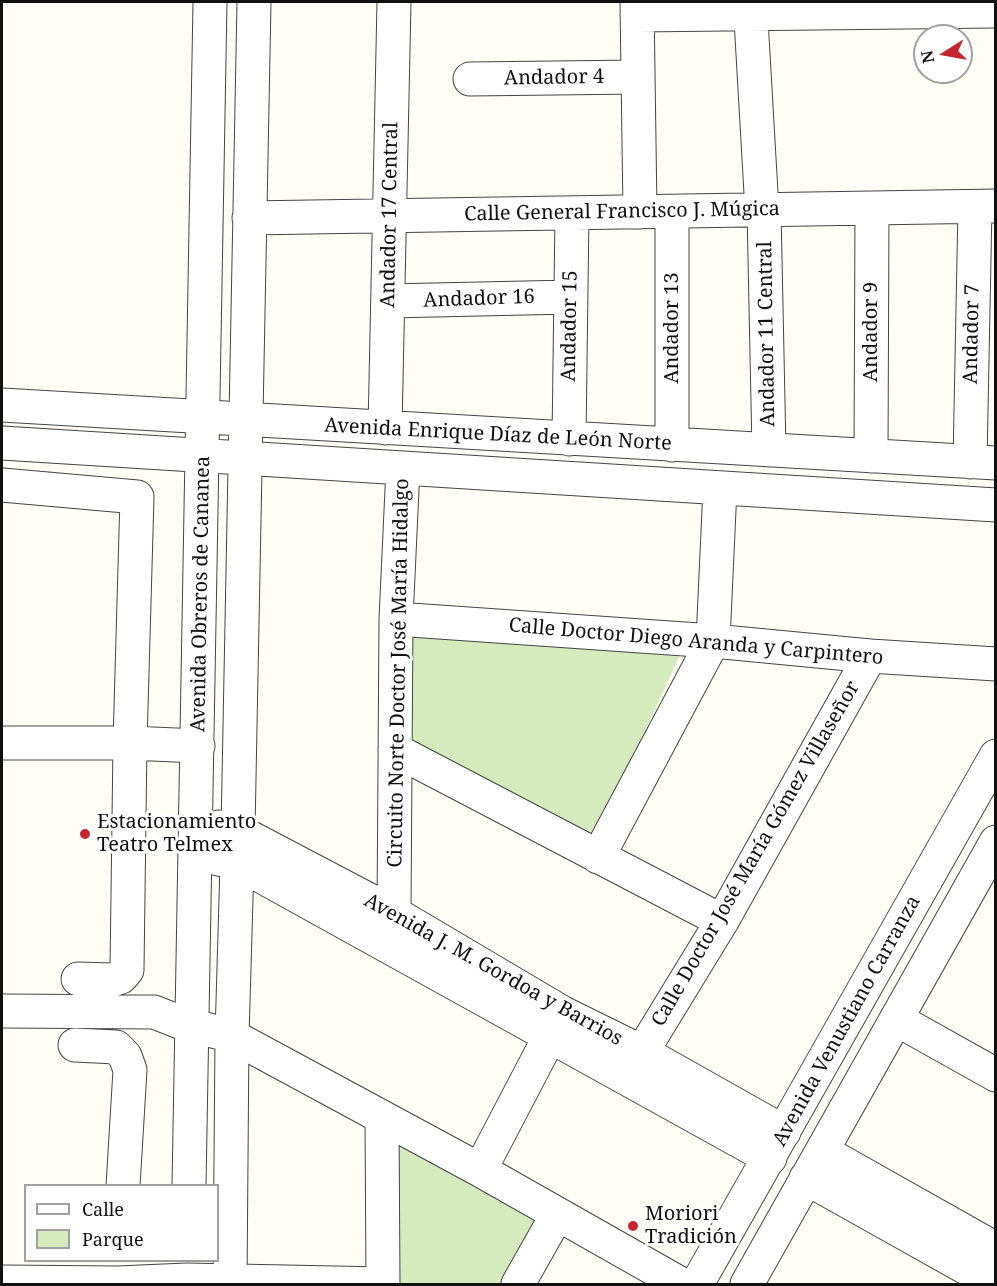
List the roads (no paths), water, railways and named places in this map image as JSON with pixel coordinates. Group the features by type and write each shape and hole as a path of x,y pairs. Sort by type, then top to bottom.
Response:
{"street":[{"name":"Avenida Obreros de Cananea","path":"189,1184 210,2"},
{"name":"Avenida Obreros de Cananea","path":"230,1282 232,1036 254,2"},
{"name":"Andador 17 Central","path":"385,428 394,2"},
{"path":"637,8 996,11"},
{"name":"Andador 13","path":"637,8 638,77 656,212 672,445"},
{"name":"Andador 11 Central","path":"750,8 761,193 764,210 769,450"},
{"name":"Andador 4","path":"470,79 638,77"},
{"name":"Calle General Francisco J. Múgica","path":"249,218 985,207"},
{"name":"Andador 7","path":"983,462 985,207"},
{"name":"Andador 9","path":"871,456 872,208"},
{"name":"Andador 15","path":"569,439 572,213"},
{"name":"Andador 16","path":"388,301 571,297"},
{"name":"Avenida Enrique Díaz de León Norte","path":"2,405 983,462"},
{"name":"Avenida Enrique Díaz de León Norte","path":"3,443 996,505"},
{"path":"3,443 2,485 136,497 127,970 121,977 112,981 78,980"},
{"name":"Circuito Norte Doctor José María Hidalgo","path":"394,913 396,619 403,468"},
{"path":"598,857 713,641 720,488"},
{"name":"Calle Doctor Diego Aranda y Carpintero","path":"396,619 996,664"},
{"name":"Calle Doctor José María Gómez Villaseñor","path":"642,1052 722,921 870,656"},
{"path":"2,743 130,743 198,746"},
{"path":"396,750 722,921"},
{"name":"Avenida Venustiano Carranza","path":"697,1284 996,756"},
{"name":"Avenida J. M. Gordoa y Barrios","path":"196,822 777,1145"},
{"name":"Avenida Venustiano Carranza","path":"747,1284 996,842"},
{"name":"Avenida J. M. Gordoa y Barrios","path":"194,854 237,846 394,913 557,1024 642,1052 777,1145"},
{"path":"2,1011 154,1012 192,1026 232,1036 480,1170 681,1284"},
{"path":"896,1019 996,1075"},
{"path":"480,1170 557,1024"},
{"path":"75,1046 116,1047 125,1056 130,1070 123,1184"},
{"path":"11,1282 187,1275 230,1282 383,1284 382,1118"},
{"path":"814,1165 996,1249"},
{"path":"814,1165 995,1284"},
{"path":"518,1284 557,1215"}],"place":[{"name":"Estacionamiento Teatro Telmex","path":"85,834"},
{"name":"Moriori Tradición","path":"633,1226"}]}
